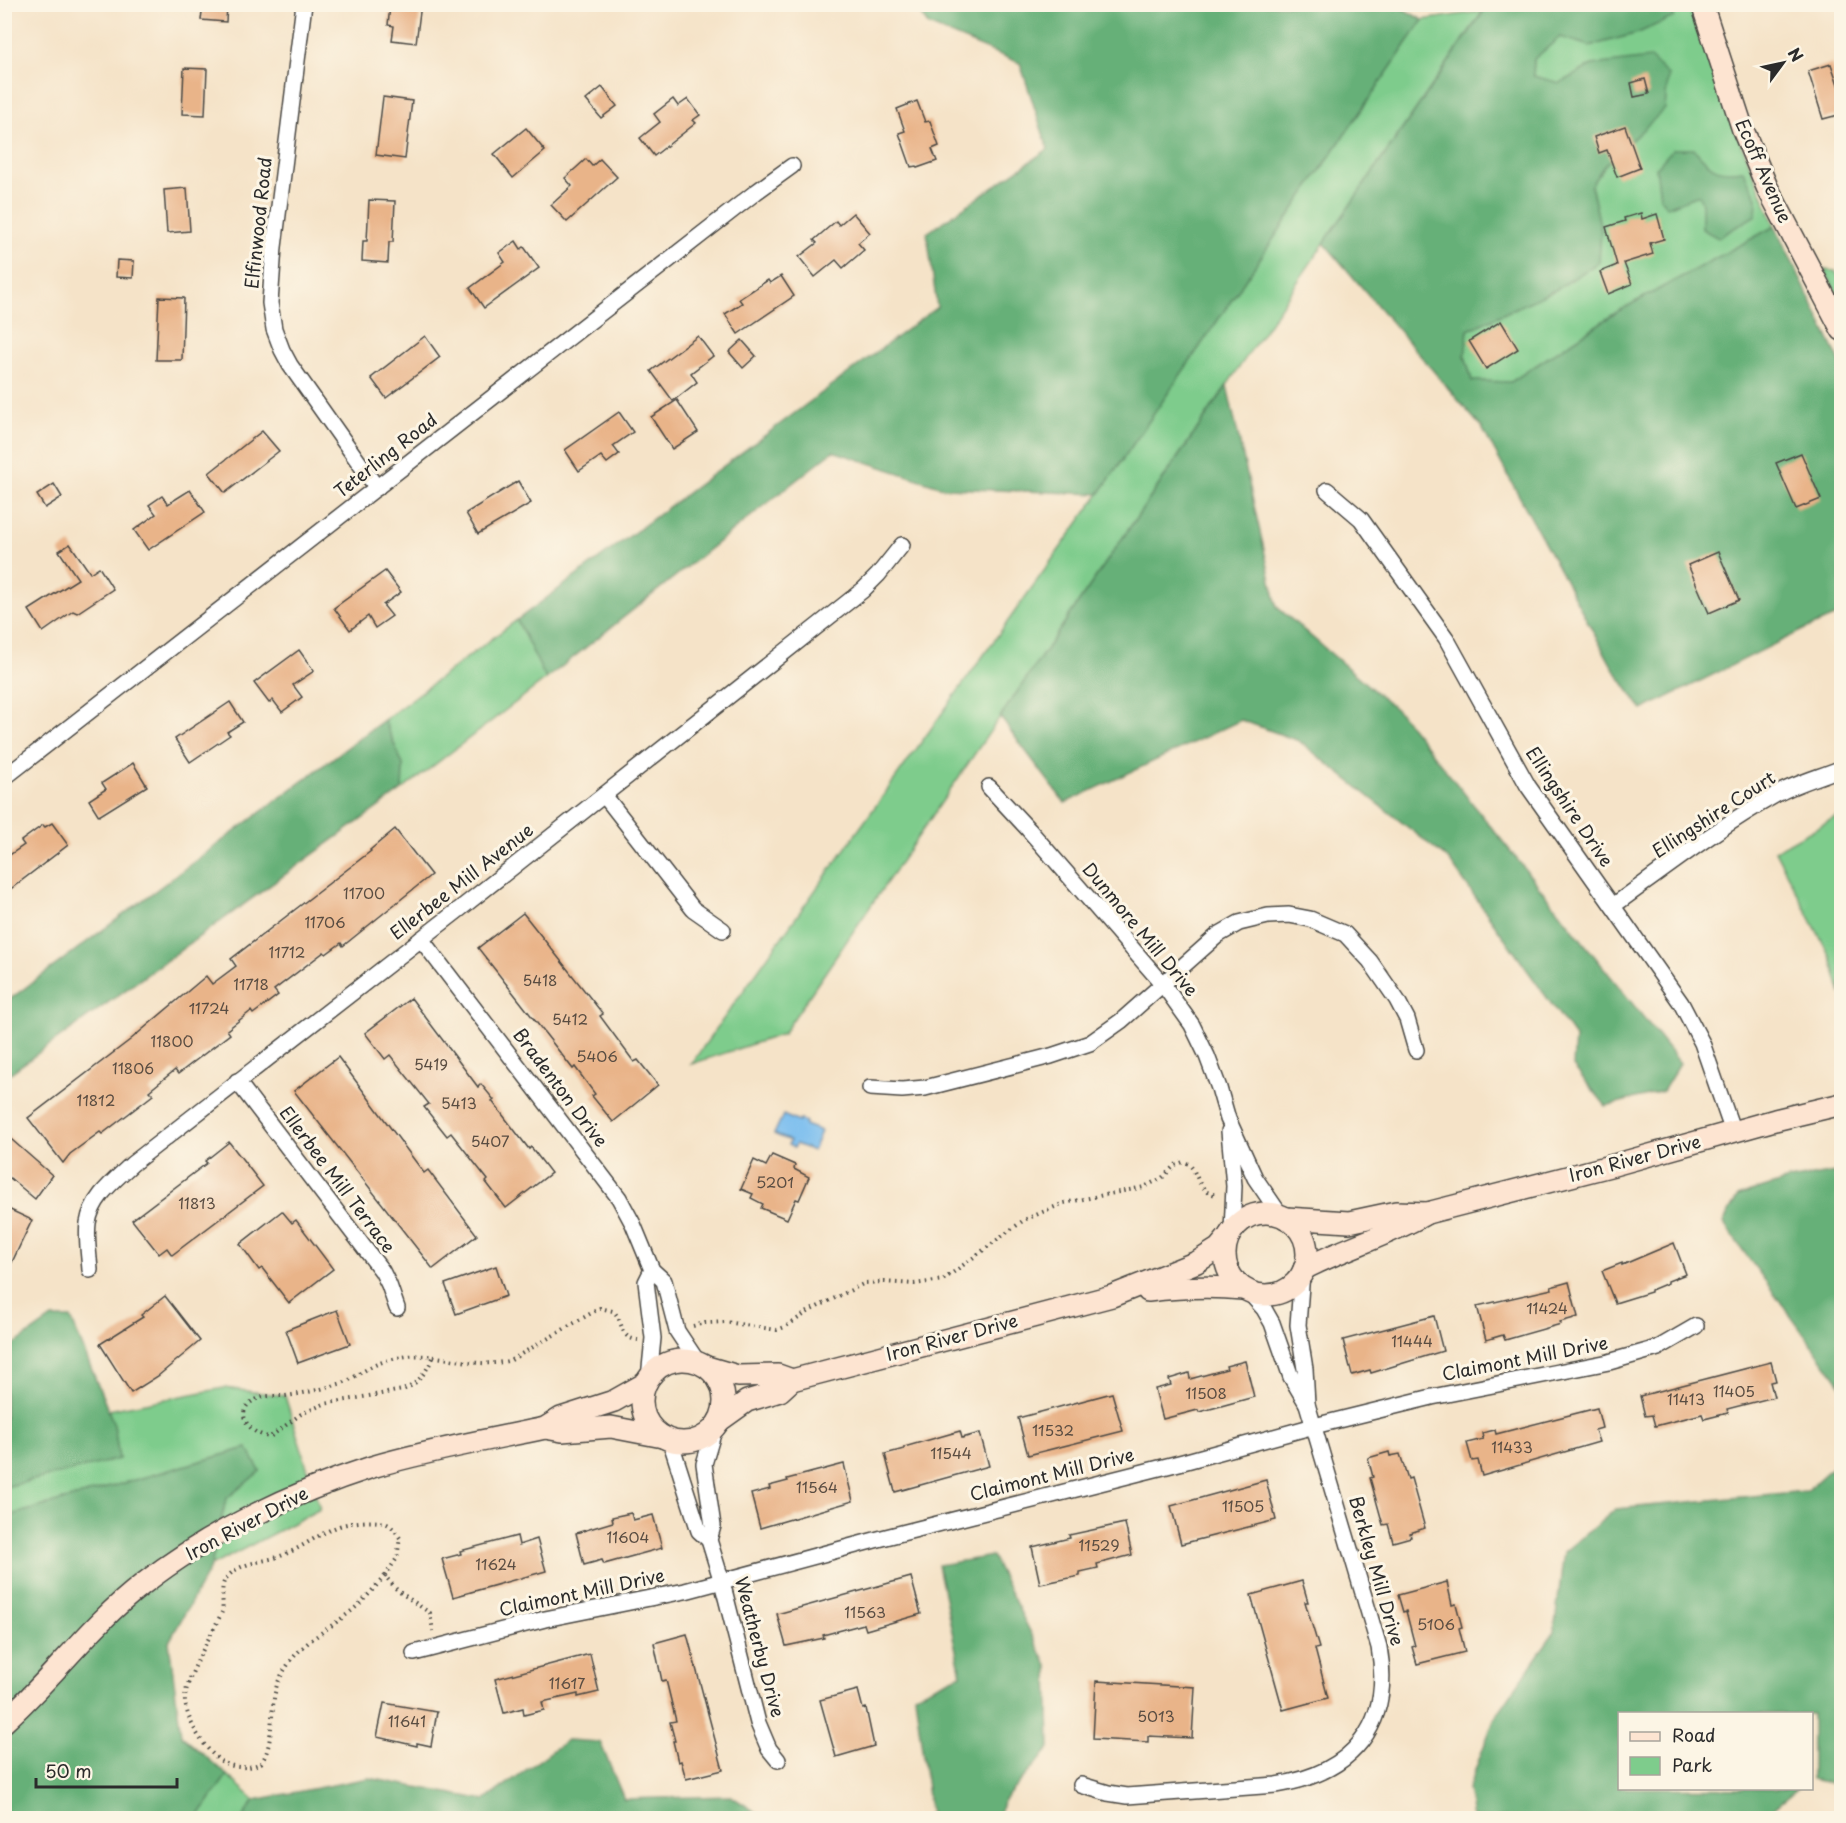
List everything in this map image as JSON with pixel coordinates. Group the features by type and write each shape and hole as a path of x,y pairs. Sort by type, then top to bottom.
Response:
{"street":[{"name":"Elfinwood Road","path":"304,4 274,247 270,303 273,329 290,365 377,488"},
{"name":"Ecoff Avenue","path":"1702,4 1743,130 1762,176 1842,330"},
{"name":"Teterling Road","path":"4,778 792,166"},
{"name":"Ellingshire Drive","path":"1327,490 1361,519 1446,638 1528,786 1667,982 1702,1043 1733,1132"},
{"name":"Ellerbee Mill Avenue","path":"90,1270 88,1223 94,1204 105,1188 237,1081 421,939 862,590 878,575 902,545"},
{"name":"Ellingshire Court","path":"1613,906 1703,842 1770,799 1788,789 1842,768"},
{"name":"Dunmore Mill Drive","path":"988,787 1029,830 1162,983 1192,1025 1215,1078 1228,1119 1260,1187 1283,1217"},
{"path":"604,795 693,909 723,930"},
{"path":"870,1088 913,1090 1073,1050 1101,1036 1121,1021 1218,935 1239,923 1268,916 1288,915 1310,919 1345,934 1364,953 1402,1008 1416,1050"},
{"name":"Bradenton Drive","path":"421,939 619,1198 633,1224 652,1270 664,1281 677,1331 702,1364"},
{"name":"Ellerbee Mill Terrace","path":"237,1081 382,1271 397,1308"},
{"name":"Iron River Drive","path":"1283,1217 1349,1222 1396,1212 1427,1213 1842,1104"},
{"name":"Dunmore Mill Drive","path":"1228,1119 1234,1185 1231,1233"},
{"name":"Iron River Drive","path":"1303,1271 1333,1254 1400,1229 1427,1213"},
{"path":"1270,1214 1283,1217 1302,1235 1306,1246 1303,1271 1296,1282 1286,1290 1275,1294 1263,1295 1245,1290 1233,1279 1227,1269 1225,1258 1231,1233 1239,1223 1249,1217 1270,1214"},
{"name":"Iron River Drive","path":"1112,1296 1197,1262 1219,1248 1231,1233"},
{"name":"Bradenton Drive","path":"647,1380 654,1338 646,1282 652,1270"},
{"name":"Berkley Mill Drive","path":"1303,1271 1298,1325 1305,1369 1307,1404"},
{"name":"Iron River Drive","path":"717,1424 747,1401 780,1391 792,1380 1112,1296 1178,1287 1214,1286 1245,1290"},
{"name":"Berkley Mill Drive","path":"1081,1785 1127,1796 1296,1782 1334,1766 1352,1752 1369,1731 1380,1700 1383,1668 1379,1647 1307,1404 1291,1377 1272,1323 1264,1310 1245,1290"},
{"name":"Claimont Mill Drive","path":"414,1653 545,1619 619,1606 722,1581 1432,1397 1574,1370 1646,1353 1669,1343 1696,1326"},
{"path":"686,1359 702,1364 720,1382 724,1392 725,1402 717,1424 699,1439 689,1442 666,1438 653,1429 642,1407 642,1395 647,1380 665,1363 686,1359"},
{"name":"Iron River Drive","path":"702,1364 738,1376 778,1375 792,1380"},
{"name":"Iron River Drive","path":"4,1722 24,1704 80,1643 142,1585 170,1564 254,1516 293,1497 374,1467 420,1454 545,1428 561,1418 614,1401 647,1380"},
{"name":"Weatherby Drive","path":"709,1540 713,1526 704,1464 717,1424"},
{"name":"Iron River Drive","path":"545,1428 562,1431 612,1427 666,1438"},
{"name":"Weatherby Drive","path":"666,1438 699,1531 709,1540 722,1581 758,1723 769,1749 778,1760"}],"path":[{"path":"690,1327 705,1323 726,1322 777,1330 865,1283 926,1284 943,1280 1024,1220 1064,1203 1144,1187 1162,1178 1175,1165 1183,1162 1193,1168 1200,1184 1207,1192 1222,1197"},
{"path":"433,1358 423,1376 415,1384 403,1390 324,1404 301,1414 270,1437 259,1435 249,1428 245,1419 244,1412 248,1404 258,1398 288,1395 340,1384 354,1378 371,1366 403,1357 420,1356 433,1358 459,1362 502,1363 600,1308 613,1311 630,1339 639,1340"},
{"path":"376,1522 387,1523 400,1538 397,1558 385,1576 352,1611 297,1651 279,1680 267,1750 261,1763 246,1767 234,1766 220,1761 206,1748 194,1726 185,1701 190,1680 222,1612 223,1582 233,1572 243,1566 272,1560 294,1551 337,1527 352,1523 376,1522"},
{"path":"385,1576 398,1591 430,1613 437,1647"}],"green space":[{"path":"914,5 1396,5 1423,20 1099,494 945,488 833,451 546,679 517,620 937,307 927,233 1048,149 1020,63 928,25"},
{"path":"1488,5 1668,5 1674,17 1638,33 1590,46 1560,37 1534,59 1533,76 1560,83 1592,65 1650,58 1668,75 1665,109 1604,166 1591,185 1601,230 1599,262 1557,289 1468,330 1465,356 1472,381 1511,382 1617,312 1775,226 1841,364 1841,614 1803,630 1642,710 1612,666 1482,428 1324,243"},
{"path":"1668,5 1693,5 1737,133 1775,226 1617,312 1511,382 1472,381 1465,356 1468,330 1557,289 1601,230 1591,185 1604,166 1592,65 1560,84 1533,76 1534,59 1560,37 1590,46 1638,33 1674,16"},
{"path":"1483,11 783,1034 691,1064 1099,494 1423,20"},
{"path":"1673,149 1694,149 1705,161 1720,170 1743,170 1757,198 1756,215 1718,238 1702,229 1702,204 1699,195 1667,207 1660,197 1656,168"},
{"path":"1824,270 1835,271 1841,280 1841,301"},
{"path":"1227,386 1277,607 1400,713 1680,1063 1663,1091 1606,1106 1573,1066 1575,1037 1448,859 1299,741 1241,720 1065,803 1000,717"},
{"path":"517,620 546,679 402,790 403,765 384,720"},
{"path":"384,720 403,765 402,790 5,1077 5,1003"},
{"path":"1841,814 1841,994 1831,958 1775,851"},
{"path":"1842,1171 1841,1385 1723,1223 1738,1196 1789,1180"},
{"path":"52,1318 71,1318 114,1425 119,1459 5,1487 5,1351"},
{"path":"224,1388 285,1396 320,1509 211,1566 226,1499 260,1471 247,1448 5,1517 4,1487 119,1459 114,1425 108,1410"},
{"path":"247,1448 260,1471 226,1499 211,1566 169,1642 181,1735 227,1775 197,1818 5,1818 5,1517"},
{"path":"1841,1459 1841,1786 1813,1779 1813,1712 1618,1712 1618,1790 1796,1790 1766,1814 1766,1818 1473,1818 1468,1789 1494,1719 1554,1632 1564,1552 1616,1509 1806,1491"},
{"path":"992,1556 1048,1667 1050,1748 1003,1801 999,1818 923,1818 930,1812 915,1695 961,1674 938,1565"},
{"path":"567,1740 600,1742 624,1799 731,1796 765,1818 242,1818 255,1800 369,1778 485,1800"},
{"path":"227,1775 255,1800 242,1818 197,1818"}],"water":[{"path":"783,1115 799,1122 800,1120 806,1122 805,1125 821,1131 813,1151 796,1144 794,1148 788,1145 790,1141 774,1134"}],"building":[{"path":"203,4 227,4 226,22 201,20"},
{"path":"399,4 421,4 416,43 392,40 394,26 388,25 390,6 398,7"},
{"path":"1831,64 1842,96 1842,114 1823,119 1808,71"},
{"path":"184,68 207,69 205,115 182,114"},
{"path":"1645,79 1649,94 1634,97 1631,83"},
{"path":"602,87 617,106 601,118 586,100"},
{"path":"383,97 412,101 405,159 376,155"},
{"path":"673,99 678,106 688,99 700,115 693,120 696,123 654,156 640,138 660,122 654,114"},
{"path":"917,101 925,122 930,121 939,146 932,149 937,161 917,168 916,166 911,167 899,133 905,131 897,109"},
{"path":"1625,126 1640,168 1617,177 1607,150 1599,153 1594,137"},
{"path":"526,128 545,151 513,178 494,154"},
{"path":"586,159 592,166 600,159 617,177 567,222 551,205 572,186 565,178"},
{"path":"187,188 190,231 167,233 164,190"},
{"path":"369,200 395,201 393,242 389,242 388,263 362,261 363,241 367,241"},
{"path":"853,213 870,233 858,243 864,250 843,268 836,260 815,277 799,257 817,243 814,240 836,221 839,225"},
{"path":"1641,213 1642,219 1657,214 1664,239 1650,243 1653,254 1624,263 1632,284 1608,294 1600,272 1617,265 1606,227"},
{"path":"516,241 521,249 524,247 539,268 484,308 470,288 505,262 499,253"},
{"path":"117,260 134,261 133,278 116,277"},
{"path":"781,276 794,296 738,334 725,314 742,303 739,299 768,280 770,283"},
{"path":"159,297 184,298 182,360 156,360"},
{"path":"1501,321 1518,349 1486,369 1469,341"},
{"path":"425,336 440,357 386,398 371,378"},
{"path":"698,336 713,356 691,373 697,382 673,401 651,371"},
{"path":"742,340 756,356 743,368 729,352"},
{"path":"677,400 698,432 672,449 651,417"},
{"path":"619,412 633,432 613,446 619,454 607,463 601,456 579,471 565,450"},
{"path":"262,431 279,451 225,493 209,473"},
{"path":"1801,453 1821,499 1796,509 1776,463"},
{"path":"518,481 531,503 478,534 466,513"},
{"path":"54,484 62,497 45,508 37,495"},
{"path":"190,490 205,512 148,550 134,530 156,514 149,505 162,496 168,504"},
{"path":"70,544 90,573 99,567 113,589 77,613 73,611 43,632 29,610 78,579 59,551"},
{"path":"1718,552 1739,600 1709,613 1688,565"},
{"path":"385,571 401,592 383,605 392,616 375,628 368,616 350,630 334,608"},
{"path":"299,650 314,671 293,685 302,697 282,712 273,700 269,703 254,683"},
{"path":"230,702 243,722 227,732 230,735 190,762 175,739"},
{"path":"133,763 147,786 99,816 89,800 106,789 102,783"},
{"path":"52,823 68,845 4,894 4,859 24,845 21,841 43,825 45,827"},
{"path":"395,829 431,875 343,946 341,943 326,954 324,952 274,990 278,995 253,1014 251,1011 227,1030 230,1034 178,1074 175,1070 149,1091 153,1095 102,1134 100,1132 70,1154 63,1163 28,1118 130,1040 206,976 212,984 236,966 231,959 371,851"},
{"path":"523,913 603,1014 600,1016 634,1062 638,1060 658,1085 613,1122 592,1096 595,1094 575,1067 573,1069 478,948"},
{"path":"411,998 478,1087 481,1084 529,1149 531,1147 551,1173 506,1208 486,1182 488,1180 451,1133 447,1136 424,1107 429,1104 390,1055 385,1059 365,1033"},
{"path":"338,1057 424,1173 428,1170 477,1235 433,1269 294,1091"},
{"path":"4,1133 52,1175 35,1199 4,1173"},
{"path":"229,1142 263,1186 172,1255 167,1248 159,1254 132,1220 207,1163 205,1161"},
{"path":"772,1155 795,1165 794,1169 809,1177 799,1200 796,1199 787,1219 761,1208 763,1204 751,1198 753,1194 741,1189 754,1160 766,1166"},
{"path":"4,1207 32,1220 4,1279"},
{"path":"282,1211 292,1223 296,1220 333,1269 289,1303 262,1268 259,1270 240,1244"},
{"path":"1674,1243 1686,1274 1668,1281 1651,1292 1615,1303 1602,1271"},
{"path":"496,1266 506,1296 456,1314 445,1284"},
{"path":"1569,1282 1578,1317 1505,1340 1503,1335 1486,1340 1477,1306 1552,1289 1551,1287"},
{"path":"165,1296 200,1341 158,1376 131,1393 100,1344 143,1317 141,1315"},
{"path":"337,1310 350,1344 298,1363 286,1330"},
{"path":"1434,1316 1443,1351 1371,1373 1370,1370 1352,1375 1343,1340"},
{"path":"1245,1361 1254,1397 1163,1419 1155,1389 1171,1385 1169,1379 1189,1373 1190,1379 1227,1369 1226,1366"},
{"path":"1771,1362 1776,1381 1770,1382 1774,1397 1727,1409 1728,1413 1704,1419 1702,1414 1655,1426 1652,1415 1645,1416 1640,1396"},
{"path":"1112,1393 1123,1431 1028,1455 1018,1418"},
{"path":"1597,1408 1602,1428 1595,1430 1599,1442 1482,1476 1478,1460 1472,1461 1467,1443 1483,1439 1482,1433 1495,1430 1496,1434"},
{"path":"960,1431 962,1438 980,1433 989,1466 895,1492 885,1454"},
{"path":"1389,1452 1390,1456 1400,1454 1408,1479 1411,1478 1425,1528 1410,1533 1411,1537 1393,1542 1388,1524 1383,1525 1370,1478 1373,1477 1368,1458"},
{"path":"844,1464 853,1501 760,1528 751,1494 770,1489 769,1486 788,1481 787,1479"},
{"path":"1266,1480 1276,1520 1181,1544 1171,1506"},
{"path":"631,1513 633,1520 653,1515 662,1548 604,1564 602,1560 584,1565 576,1533 613,1522 612,1517"},
{"path":"1125,1523 1132,1555 1097,1564 1098,1568 1080,1572 1080,1576 1040,1584 1032,1547 1070,1538 1069,1535"},
{"path":"517,1536 519,1545 537,1539 546,1571 453,1597 442,1559 461,1554 460,1551"},
{"path":"911,1577 921,1614 866,1630 864,1624 823,1635 824,1638 786,1646 777,1614"},
{"path":"1302,1581 1308,1602 1305,1602 1319,1648 1315,1649 1328,1698 1283,1710 1251,1595"},
{"path":"1447,1582 1452,1605 1456,1604 1462,1627 1459,1628 1465,1652 1417,1664 1406,1611 1403,1612 1398,1595"},
{"path":"687,1634 723,1770 686,1779 681,1761 678,1762 673,1741 675,1741 670,1722 676,1721 666,1680 662,1681 654,1643"},
{"path":"590,1654 599,1692 542,1702 544,1710 524,1715 523,1708 504,1713 495,1679"},
{"path":"1096,1681 1195,1687 1192,1738 1148,1736 1148,1742 1093,1739"},
{"path":"858,1690 863,1709 866,1708 874,1746 836,1757 820,1700"},
{"path":"384,1703 437,1712 431,1746 417,1743 417,1746 377,1737"}]}
